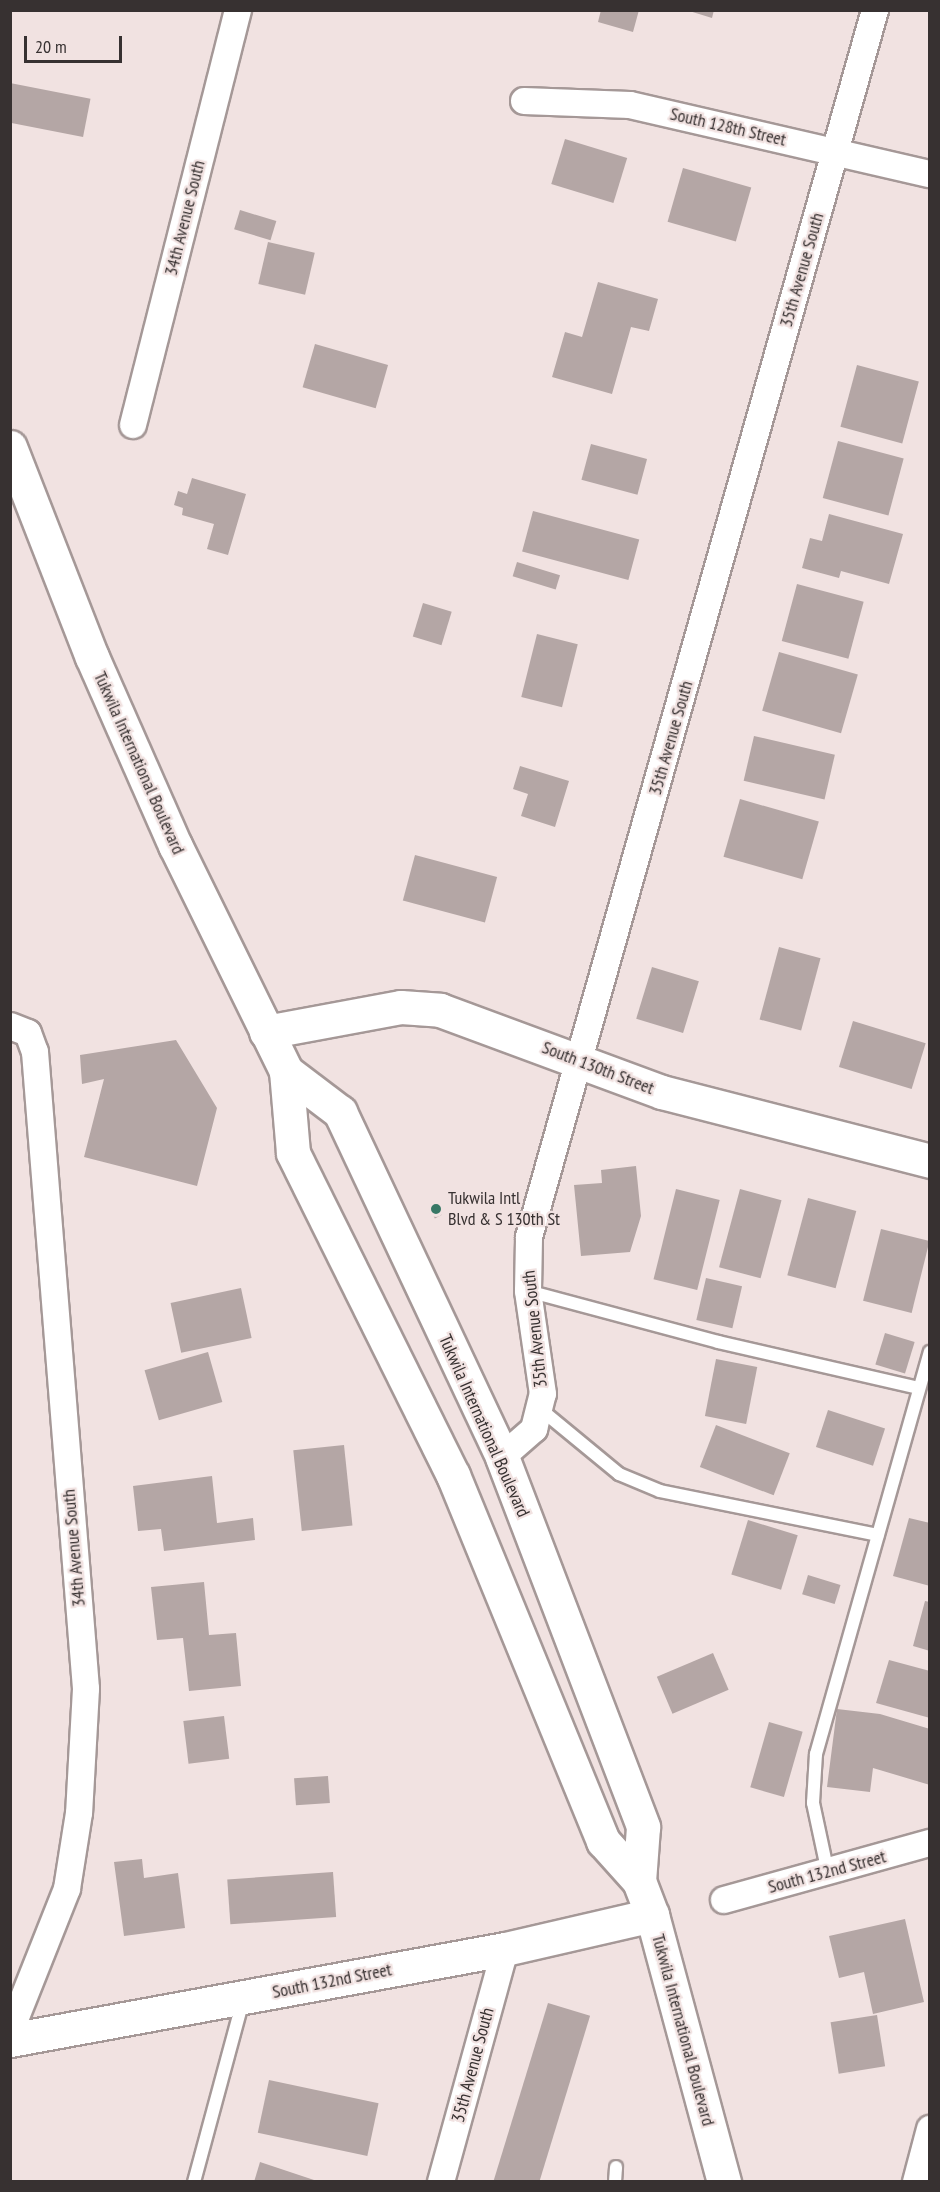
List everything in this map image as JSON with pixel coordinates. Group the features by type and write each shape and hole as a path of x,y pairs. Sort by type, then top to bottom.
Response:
{"main road":[{"name":"Tukwila International Boulevard","path":"10,447 92,657 175,845 286,1071 293,1153 453,1475 603,1841 639,1881 652,1915 724,2181"},
{"name":"South 130th Street","path":"266,1032 401,1007 440,1010 662,1092 930,1161"},
{"name":"Tukwila International Boulevard","path":"286,1071 340,1112 502,1457 643,1827 639,1881"},
{"name":"South 132nd Street","path":"10,2040 505,1948 652,1915"}],"street":[{"name":"34th Avenue South","path":"133,425 238,10"},
{"name":"35th Avenue South","path":"502,1457 534,1429 543,1394 528,1291 529,1237 876,10"},
{"name":"South 128th Street","path":"524,100 630,105 930,174"},
{"name":"34th Avenue South","path":"10,1026 28,1033 34,1053 86,1689 80,1813 67,1889 10,2032"},
{"name":"South 132nd Street","path":"724,1900 930,1843"},
{"name":"35th Avenue South","path":"441,2181 505,1948"},
{"path":"916,2181 930,2129"}],"lane":[{"path":"528,1291 718,1342 854,1371 919,1388"},
{"path":"828,1873 813,1803 816,1754 930,1352"},
{"path":"539,1408 619,1474 660,1491 878,1535"},
{"path":"194,2181 244,1997"},
{"path":"615,2181 616,2167"}],"building":[{"path":"601,10 639,10 633,32 598,22"},
{"path":"686,10 714,10 712,18"},
{"path":"10,83 90,99 83,137 10,123"},
{"path":"565,139 627,158 613,203 551,184"},
{"path":"683,168 751,188 736,241 668,222"},
{"path":"240,210 276,221 270,240 234,229"},
{"path":"268,242 315,253 305,295 258,284"},
{"path":"598,282 658,299 649,331 631,327 612,394 552,377 565,332 582,337"},
{"path":"315,344 388,365 376,408 303,387"},
{"path":"857,365 919,382 902,443 840,427"},
{"path":"838,441 904,459 888,516 823,498"},
{"path":"591,444 647,459 637,495 581,480"},
{"path":"192,478 246,494 228,555 207,549 214,524 182,515 183,508 174,505 178,491 187,494"},
{"path":"533,511 639,539 628,580 522,552"},
{"path":"829,514 903,534 889,584 841,571 839,578 802,568 810,538 822,541"},
{"path":"517,562 560,575 556,590 513,576"},
{"path":"797,584 864,602 848,659 782,641"},
{"path":"423,603 452,612 441,645 413,636"},
{"path":"537,634 578,644 562,707 521,697"},
{"path":"779,652 858,675 841,733 762,711"},
{"path":"754,736 835,755 825,799 744,781"},
{"path":"520,766 569,781 555,827 521,816 528,794 513,789"},
{"path":"740,799 819,822 802,879 723,857"},
{"path":"415,855 497,877 485,922 403,900"},
{"path":"779,947 821,958 801,1031 760,1019"},
{"path":"652,967 699,981 683,1033 636,1019"},
{"path":"853,1021 926,1043 912,1089 839,1067"},
{"path":"176,1040 217,1108 197,1186 84,1157 104,1079 82,1084 80,1055"},
{"path":"636,1166 641,1216 630,1252 581,1256 574,1185 602,1183 601,1170"},
{"path":"676,1189 720,1200 697,1290 654,1279"},
{"path":"740,1189 782,1200 761,1278 719,1267"},
{"path":"808,1198 856,1211 836,1288 787,1275"},
{"path":"437,1205 442,1215 435,1218 430,1209"},
{"path":"881,1229 930,1241 912,1313 863,1301"},
{"path":"706,1278 742,1286 732,1328 696,1320"},
{"path":"241,1288 252,1338 181,1353 171,1303"},
{"path":"885,1333 915,1342 905,1374 875,1365"},
{"path":"208,1352 222,1402 159,1420 145,1370"},
{"path":"716,1359 757,1367 746,1424 705,1416"},
{"path":"828,1410 885,1429 873,1466 816,1447"},
{"path":"716,1425 790,1453 774,1495 700,1467"},
{"path":"344,1445 352,1526 302,1531 293,1450"},
{"path":"212,1476 217,1523 253,1518 255,1540 164,1551 161,1529 138,1531 133,1486"},
{"path":"909,1518 930,1523 930,1586 893,1576"},
{"path":"748,1520 798,1535 781,1590 731,1575"},
{"path":"808,1575 841,1585 835,1604 802,1594"},
{"path":"204,1582 209,1635 236,1633 241,1686 189,1691 183,1638 157,1640 151,1587"},
{"path":"925,1601 930,1602 930,1651 913,1646"},
{"path":"713,1653 729,1690 672,1714 657,1677"},
{"path":"889,1660 930,1671 930,1718 876,1703"},
{"path":"837,1709 880,1714 930,1729 930,1785 873,1768 870,1792 827,1787"},
{"path":"224,1716 229,1759 189,1764 183,1721"},
{"path":"769,1722 803,1732 784,1797 750,1787"},
{"path":"328,1776 330,1803 296,1805 294,1778"},
{"path":"142,1859 144,1878 178,1873 185,1928 124,1936 114,1862"},
{"path":"333,1872 336,1917 230,1924 227,1879"},
{"path":"905,1919 924,2002 873,2014 864,1972 839,1978 829,1936"},
{"path":"548,2003 590,2016 539,2182 494,2181"},
{"path":"877,2015 885,2066 839,2074 831,2022"},
{"path":"269,2080 379,2103 367,2156 258,2133"},
{"path":"260,2162 317,2181 317,2182 254,2182"}],"place":[{"name":"Tukwila Intl Blvd & S 130th St","path":"436,1209"}]}
